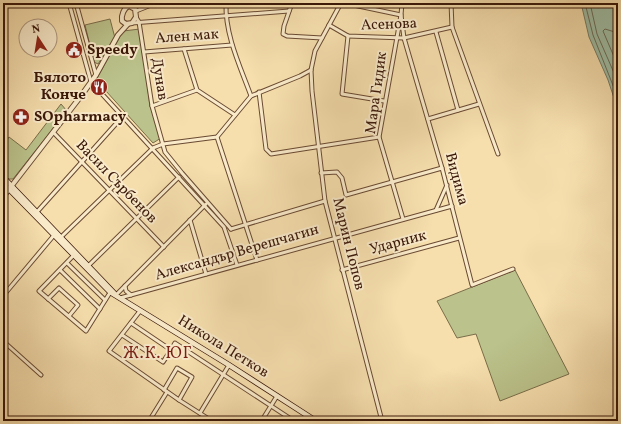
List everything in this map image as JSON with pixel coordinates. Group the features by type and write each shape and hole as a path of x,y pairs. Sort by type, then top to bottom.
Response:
{"main road":[{"name":"Никола Петков","path":"3,177 55,234 118,297 277,395 316,421"},
{"name":"Никола Петков","path":"3,183 11,187"},
{"name":"Никола Петков","path":"60,238 74,256 87,266"}],"street":[{"path":"69,3 91,82 151,149 231,229"},
{"path":"76,3 96,75"},
{"path":"3,197 96,75 118,35 122,21 124,3"},
{"path":"124,9 132,6 156,3"},
{"path":"226,3 226,15 232,45 250,96"},
{"path":"292,3 284,26 284,35 322,38"},
{"name":"Марин Попов","path":"341,3 315,51 311,70 318,146 325,201 382,421"},
{"path":"344,3 401,15"},
{"name":"Мара Гидик","path":"402,3 379,137 385,153 403,219"},
{"path":"451,3 452,27 498,154"},
{"path":"118,35 136,17 132,6"},
{"path":"122,21 130,23 289,11"},
{"name":"Мара Гидик","path":"401,15 404,38"},
{"name":"Дунав","path":"136,17 139,22 152,106 163,144 167,154 207,204"},
{"name":"Асенова","path":"329,25 348,36 404,38 436,32 452,27"},
{"path":"436,32 458,110"},
{"path":"348,36 342,94 384,101"},
{"name":"Видима","path":"404,38 447,185 459,238 472,285 513,269"},
{"name":"Ален мак","path":"144,52 232,45"},
{"path":"184,49 198,90 235,115"},
{"path":"60,238 151,149 163,144 217,137 250,96 300,76 311,70"},
{"path":"152,106 198,90"},
{"path":"259,92 267,152 271,154 379,137"},
{"path":"428,119 479,104"},
{"path":"36,214 123,116"},
{"name":"Васил Сърбенов","path":"53,132 81,163 164,247"},
{"path":"217,137 257,260"},
{"path":"321,173 337,172 342,178 346,195 442,168"},
{"path":"87,266 182,173"},
{"path":"436,210 447,185"},
{"path":"226,230 325,201"},
{"path":"118,297 125,286 207,204"},
{"path":"207,204 226,230 237,265"},
{"name":"Александър Верешчагин","path":"118,297 131,295 452,206"},
{"path":"190,220 206,274"},
{"path":"3,296 55,234"},
{"name":"Ударник","path":"342,270 459,238"},
{"path":"74,256 39,291 86,331 111,291"},
{"path":"67,263 105,300"},
{"path":"60,270 100,309"},
{"path":"125,286 126,291 131,295"},
{"path":"48,299 59,288 78,305 69,316"},
{"path":"140,311 109,352 165,391 212,421"},
{"path":"131,323 171,350"},
{"path":"122,335 163,362 175,343 294,421"},
{"path":"3,341 41,375"},
{"path":"200,413 229,365"},
{"path":"149,421 177,368 192,377 179,400"},
{"path":"270,421 264,417 277,395"}],"green space":[{"path":"110,19 115,38 98,64 94,62 85,25"},
{"path":"140,29 150,106 161,138 153,143 96,80 123,31"},
{"path":"61,104 67,111 13,179 8,179 3,174 3,137 7,140 9,137 26,150"},
{"path":"515,270 569,374 500,401 476,334 457,338 437,301"}],"water":[{"path":"581,3 612,3 618,25 618,110 608,80 589,37"}],"place":[{"name":"Speedy","path":"74,50"},
{"name":"Бялото Конче","path":"99,87"},
{"name":"SOpharmacy","path":"21,117"}],"district":[{"name":"Ж.К. ЮГ","path":"158,354"}]}
